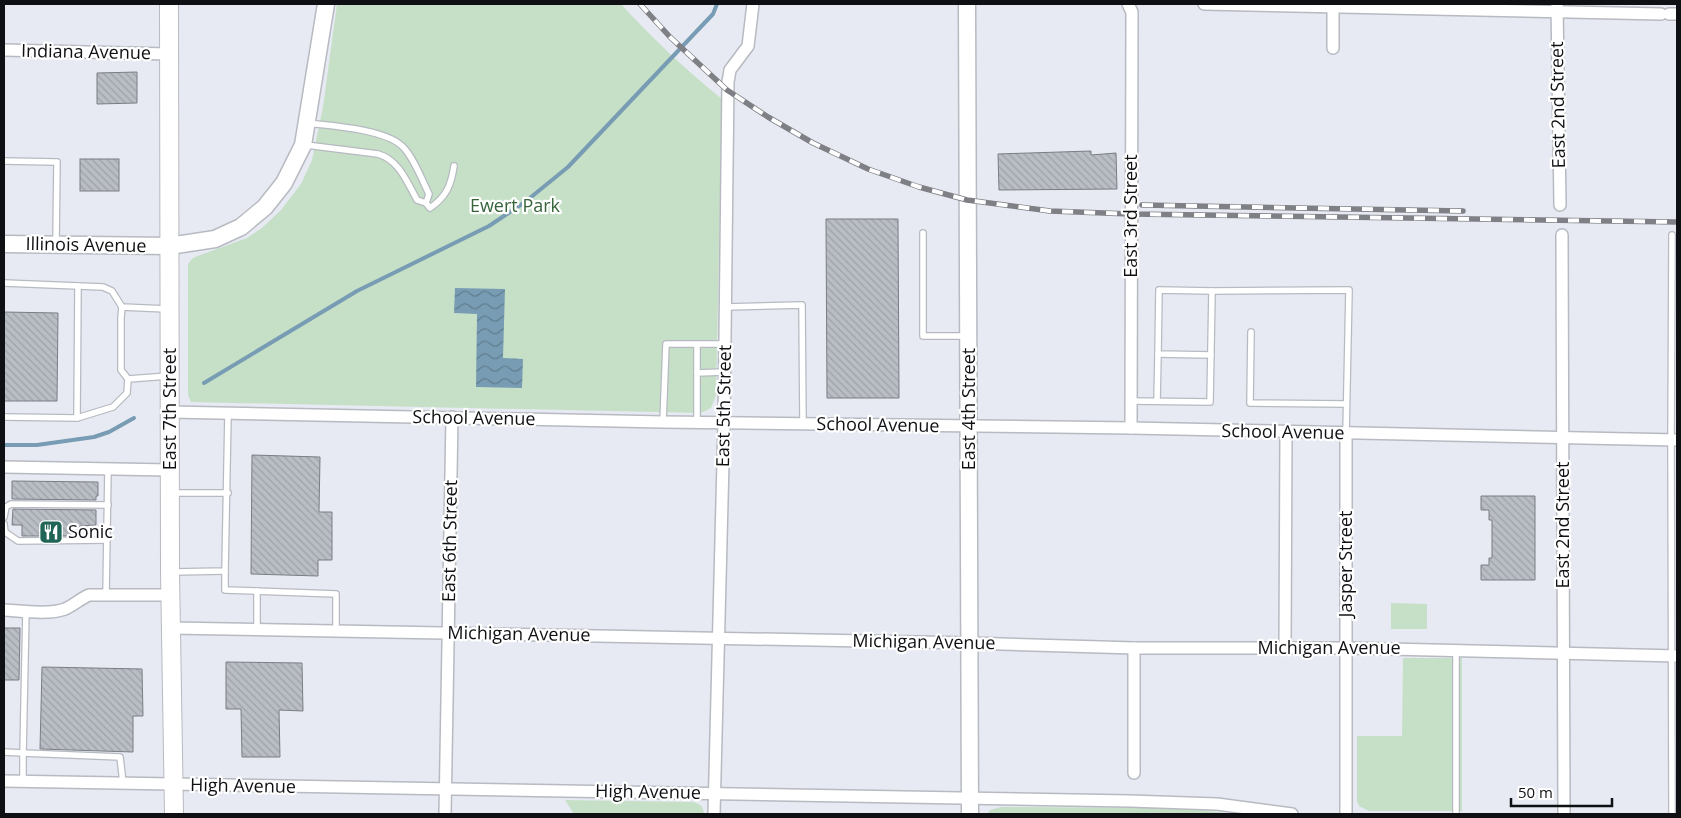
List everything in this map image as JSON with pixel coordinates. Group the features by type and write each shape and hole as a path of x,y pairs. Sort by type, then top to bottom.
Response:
{"main road":[{"name":"East 7th Street","path":"169,4 170,595 174,814"}],"street":[{"name":"Illinois Avenue","path":"4,244 169,246 215,239 241,227 265,207 284,183 303,145 326,4"},
{"name":"East 5th Street","path":"714,814 724,423 728,82 730,70 748,46 753,4"},
{"name":"East 4th Street","path":"967,4 970,806"},
{"name":"East 3rd Street","path":"1128,4 1132,12 1131,428"},
{"path":"1204,4 1556,7 1669,14"},
{"path":"1333,5 1333,48"},
{"name":"East 2nd Street","path":"1556,7 1560,205"},
{"name":"Indiana Avenue","path":"4,50 168,54"},
{"name":"East 2nd Street","path":"1562,236 1564,814"},
{"name":"School Avenue","path":"170,412 663,422 1131,428 1674,440"},
{"name":"East 6th Street","path":"445,814 452,417"},
{"path":"1284,648 1286,432"},
{"name":"Jasper Street","path":"1346,433 1346,814"},
{"path":"4,468 170,470"},
{"path":"4,610 62,610 89,595 170,595"},
{"name":"Michigan Avenue","path":"171,628 257,628 1134,648 1346,648 1674,655"},
{"path":"1134,648 1134,773"},
{"name":"High Avenue","path":"4,781 715,793 970,806 1184,808 1217,804 1292,814"}],"lane":[{"path":"307,123 390,138 402,146 415,168 429,194 426,202"},
{"path":"303,145 378,154 393,161 403,174 417,200 426,202 430,208 444,198 452,179 454,166"},
{"path":"4,161 57,162 56,245"},
{"path":"403,174 415,168"},
{"path":"923,233 923,336 968,336"},
{"path":"1672,235 1674,440 1672,814"},
{"path":"4,283 103,287 112,291 122,306 121,370 128,380 127,393 114,407 77,418 4,416"},
{"path":"77,418 78,286"},
{"path":"1157,401 1159,290 1349,290 1346,433"},
{"path":"1131,401 1210,402 1212,290"},
{"path":"725,307 802,305 803,424"},
{"path":"122,306 170,309"},
{"path":"1251,332 1250,404 1346,404"},
{"path":"663,422 666,344 725,344"},
{"path":"697,345 697,422"},
{"path":"1158,354 1211,355"},
{"path":"697,373 724,372"},
{"path":"128,380 170,376"},
{"path":"228,414 225,590 336,594 336,631"},
{"path":"106,595 108,469"},
{"path":"170,493 228,493"},
{"path":"4,517 6,507 11,504 108,505"},
{"path":"4,524 5,532 18,541 107,540"},
{"path":"170,572 225,571"},
{"path":"257,592 257,628"},
{"path":"23,782 26,611"},
{"path":"1456,650 1456,814"},
{"path":"4,752 120,757 123,784"}],"green space":[{"name":"Ewert Park","path":"337,4 621,4 695,77 722,99 716,395 711,408 701,413 191,402 188,395 188,264 195,257 247,238 262,228 281,210 301,184 312,160 323,107"},
{"path":"1391,603 1427,604 1427,629 1391,629"},
{"path":"1403,658 1462,658 1462,811 1369,811 1359,806 1357,801 1357,736 1402,736"},
{"path":"565,800 694,802 701,806 704,814 574,814"},
{"path":"1001,807 1164,808 1235,814 987,814 990,810"}],"water":[{"path":"455,288 505,289 503,358 523,359 522,388 476,387 477,314 454,313"}],"building":[{"path":"137,72 137,103 97,104 97,73"},
{"path":"1091,151 1091,155 1116,153 1117,189 999,190 998,154"},
{"path":"80,159 119,159 119,191 80,191"},
{"path":"826,219 898,219 899,398 827,398"},
{"path":"4,312 58,313 57,401 4,401"},
{"path":"252,455 320,457 319,512 332,512 332,560 318,560 318,576 251,574"},
{"path":"12,481 98,482 98,496 96,496 96,500 12,499"},
{"path":"1481,496 1535,496 1535,580 1481,580 1481,565 1489,565 1489,558 1492,558 1492,520 1489,520 1489,510 1481,510"},
{"name":"Sonic","path":"13,509 96,510 96,525 80,526 80,536 22,536 22,525 12,525"},
{"path":"4,628 20,628 19,680 4,680"},
{"path":"226,662 302,663 303,711 279,710 280,757 242,757 241,709 226,709"},
{"path":"42,667 142,669 143,716 133,716 133,752 40,749"}],"waterway":[{"path":"204,383 357,291 489,226 525,202 568,167 713,14 717,4"},
{"path":"4,445 37,445 94,437 109,432 134,418"}],"railway":[{"path":"640,4 670,37 727,90 768,117 813,143 868,169 919,187 967,200 1050,211 1131,214 1677,222"},
{"path":"1142,205 1463,211"}],"place":[{"name":"Sonic","path":"51,532"}]}
